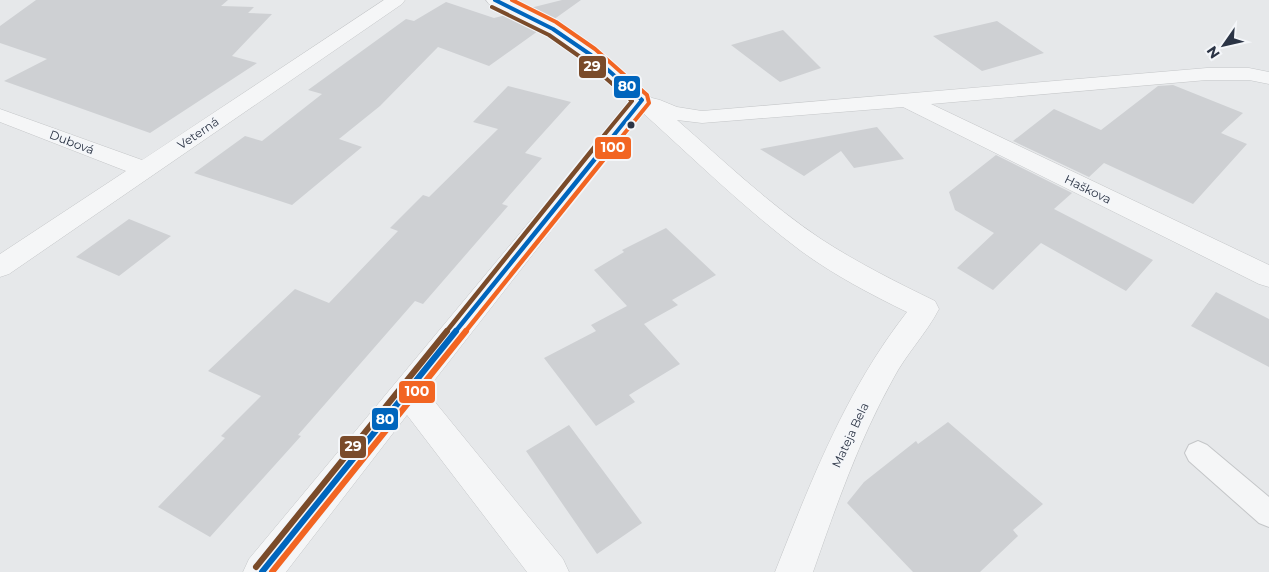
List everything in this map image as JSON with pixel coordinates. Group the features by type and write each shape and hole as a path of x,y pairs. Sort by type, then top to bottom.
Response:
{"street":[{"name":"Veterná","path":"0,267 396,0"},
{"path":"495,0 560,34 591,55 642,100 672,113 702,117 1207,74 1249,74 1269,78"},
{"path":"262,572 642,100"},
{"name":"Mateja Bela","path":"642,100 746,193 811,245 866,278 926,309 883,367 848,434 794,572"},
{"name":"Haškova","path":"906,100 1269,277"},
{"name":"Dubová","path":"0,115 144,169"},
{"path":"407,391 550,572"}],"lane":[{"path":"1198,453 1269,514"}],"building":[{"path":"36,0 228,0 221,6 254,7 248,13 272,14 232,56 257,63 150,133 4,81 47,59 0,43 0,26"},
{"path":"562,0 581,0 553,20 530,8"},
{"path":"446,2 494,18 506,15 538,31 489,66 438,47 380,106 339,139 362,147 292,205 194,173 245,136 262,141 322,94 308,90 406,19 414,21"},
{"path":"997,21 1044,53 982,71 933,36"},
{"path":"783,30 821,68 780,82 731,45"},
{"path":"1173,85 1243,113 1221,133 1247,144 1193,204 1104,163 1089,177 1013,141 1054,109 1101,130 1158,86"},
{"path":"508,86 571,102 525,153 542,158 502,204 508,206 423,304 415,301 298,435 301,436 210,537 158,507 225,438 221,436 261,396 208,371 295,289 329,303 398,231 390,228 423,195 429,197 498,129 473,122"},
{"path":"877,127 904,159 854,168 841,151 804,176 760,149"},
{"path":"996,155 1072,193 1054,209 1153,260 1126,291 1041,243 993,290 957,268 994,233 955,210 949,192"},
{"path":"129,219 171,236 119,276 76,257"},
{"path":"666,228 716,275 672,300 678,305 644,324 680,364 629,395 635,402 596,426 544,358 596,331 591,325 627,306 594,270 624,252 622,250"},
{"path":"1216,292 1269,319 1269,367 1191,326"},
{"path":"948,422 1043,504 1013,530 1018,536 980,572 913,572 847,503 864,482 916,441 918,444"},
{"path":"569,425 642,523 597,554 526,451"}],"transit line":[{"name":"80","path":"262,572 642,100 591,55 553,29 495,0"},
{"name":"100","path":"272,572 649,103 647,95 595,49 556,22 512,0"},
{"name":"29","path":"256,567 632,101 586,61 549,35 492,7"}]}
